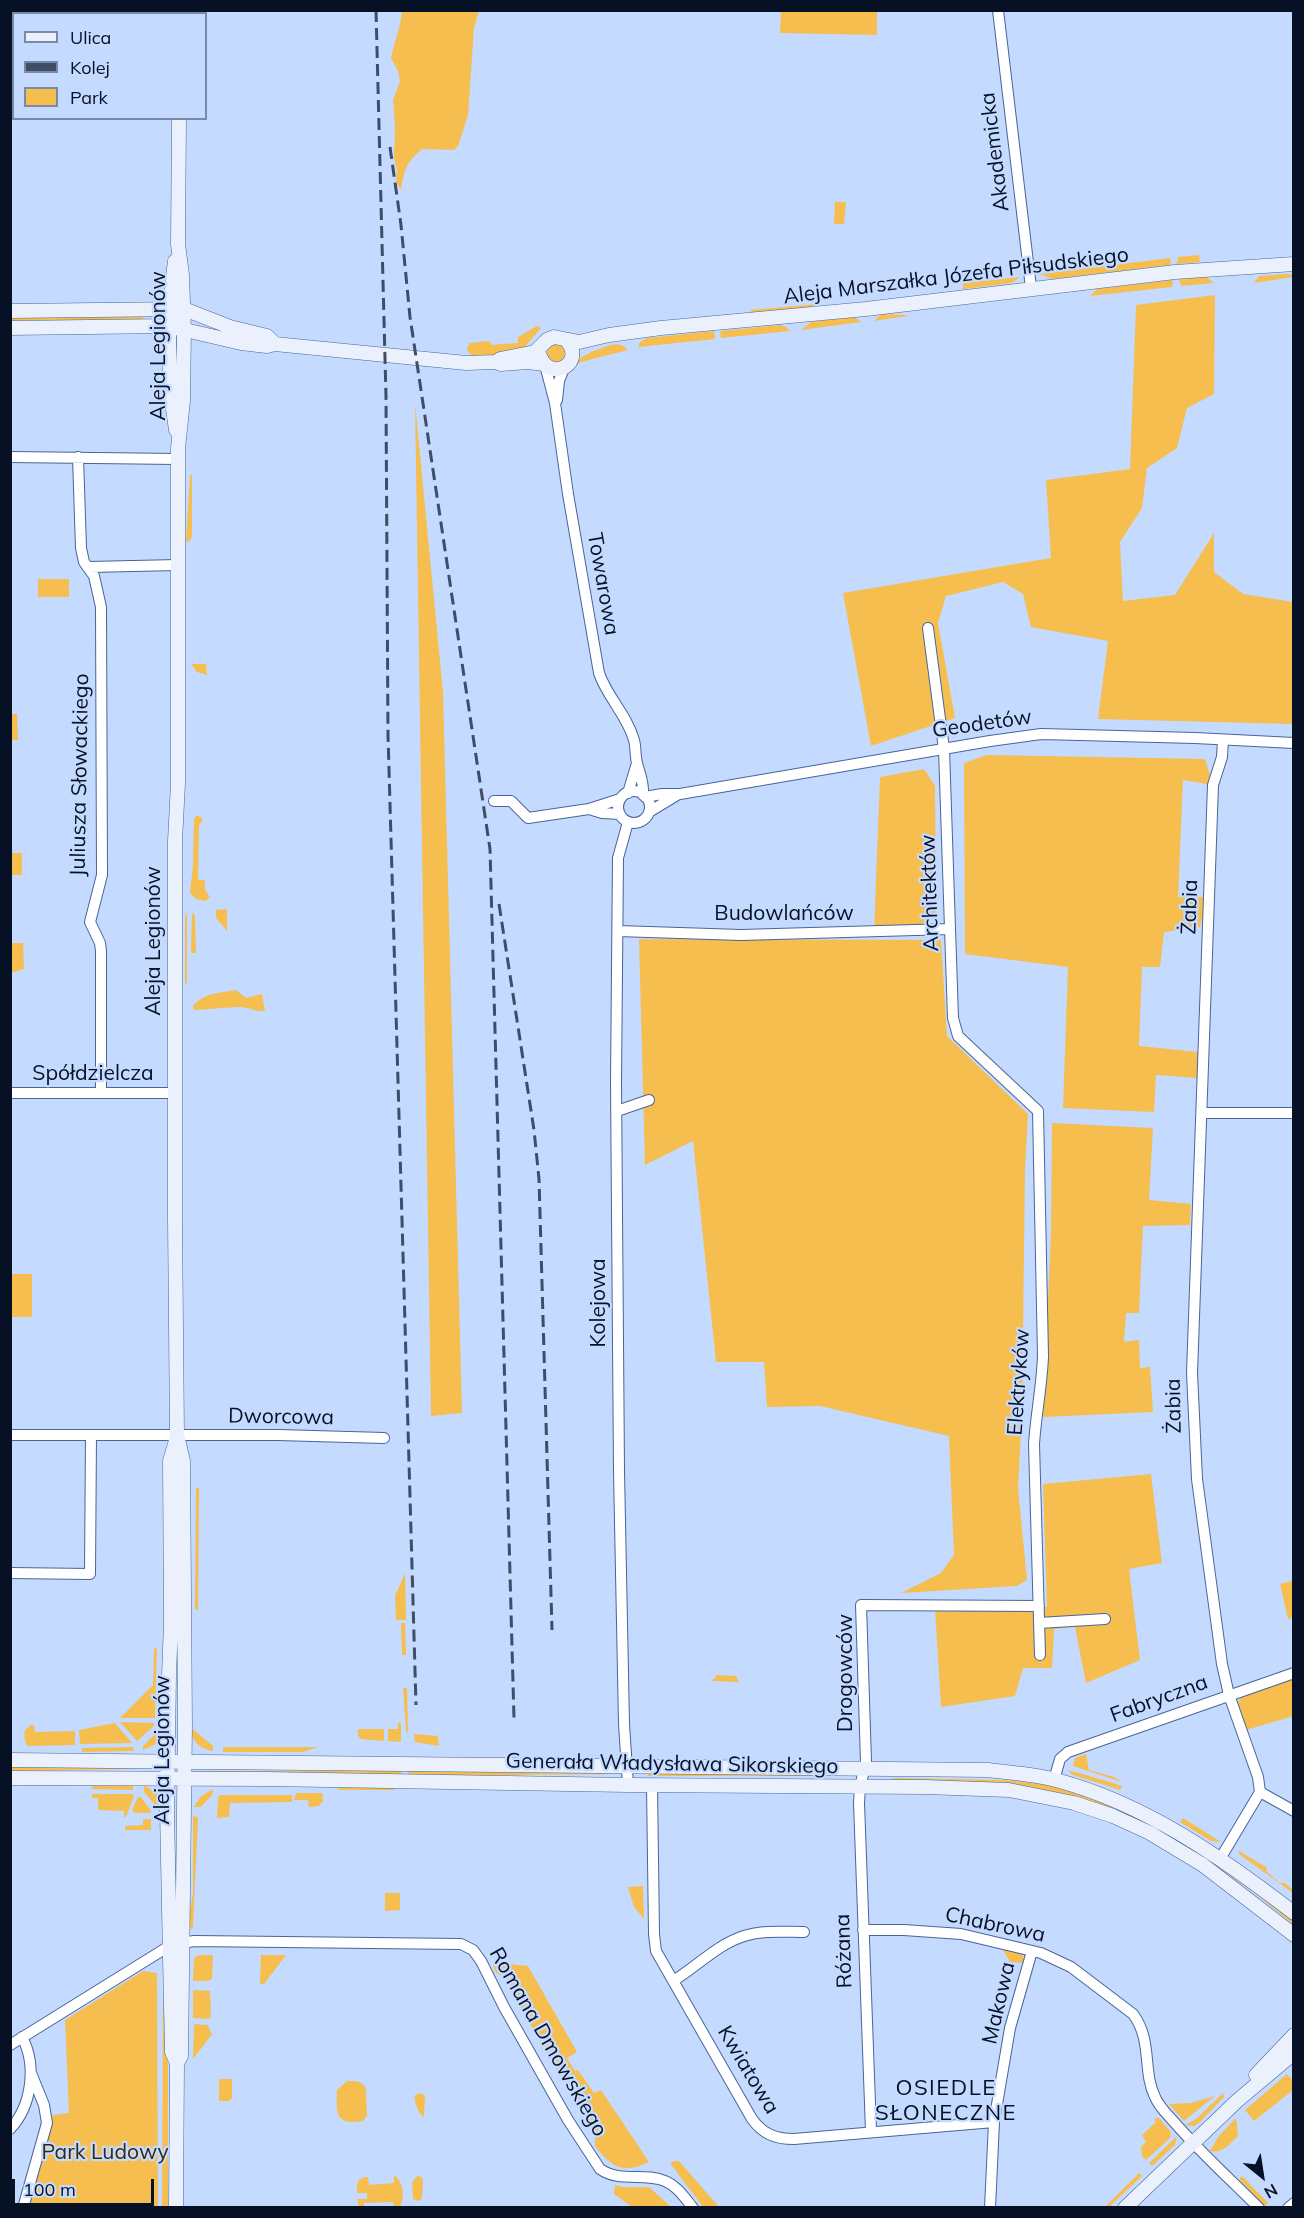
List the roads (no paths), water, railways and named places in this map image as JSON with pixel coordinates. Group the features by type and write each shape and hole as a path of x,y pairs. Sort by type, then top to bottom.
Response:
{"main road":[{"name":"Aleja Legionów","path":"178,453 168,326 178,244 179,120"},
{"name":"Aleja Legionów","path":"176,2208 177,2063 172,2052 184,1779 183,1461 177,1435 175,1093 178,453 183,401 184,330 183,278 178,244"},
{"name":"Aleja Marszałka Józefa Piłsudskiego","path":"496,362 500,359 532,352 551,338 559,337 579,342 609,335 661,328 866,309 1198,270 1293,264"},
{"name":"Aleja Marszałka Józefa Piłsudskiego","path":"10,311 184,309 230,327 267,336 275,344"},
{"name":"Aleja Marszałka Józefa Piłsudskiego","path":"10,328 168,326 241,343 267,346 275,344 454,362 501,364 528,362 545,364 556,370 584,350 612,341 624,334"},
{"path":"566,340 572,347 568,363"},
{"path":"541,347 540,355 545,364"},
{"name":"Aleja Legionów","path":"177,1435 170,1461 171,1623 167,1779 177,1944"},
{"name":"Generała Władysława Sikorskiego","path":"10,1760 988,1770 1054,1780 1089,1790 1130,1806 1220,1858 1293,1913"},
{"name":"Generała Władysława Sikorskiego","path":"10,1778 965,1787 1009,1790 1041,1795 1094,1809 1150,1833 1203,1865 1293,1935"},
{"path":"1238,2100 1258,2073 1293,2035"},
{"path":"1125,2208 1238,2100 1293,2053"}],"street":[{"name":"Akademicka","path":"998,10 1031,288"},
{"name":"Towarowa","path":"555,403 558,381 568,363"},
{"name":"Towarowa","path":"545,364 555,403 568,494 599,673 604,687 631,732 637,763 643,778 644,796"},
{"path":"10,457 78,458 178,453"},
{"name":"Juliusza Słowackiego","path":"78,458 81,548 84,562 94,576 101,608 102,874 90,922 100,943 101,951 101,1093"},
{"path":"89,567 178,565"},
{"name":"Architektów","path":"928,628 944,749 953,1018 958,1036 1038,1111"},
{"name":"Geodetów","path":"680,794 1041,734 1293,743"},
{"name":"Żabia","path":"1223,740 1222,757 1213,785 1192,1373 1194,1438 1197,1479 1229,1695 1258,1777 1260,1792"},
{"path":"624,818 618,809 637,763"},
{"path":"494,801 511,801 528,818 589,809 638,792 649,804 649,812"},
{"path":"644,796 680,794"},
{"path":"589,809 638,823 649,812 680,794"},
{"name":"Kolejowa","path":"624,818 618,858 617,1111 619,1471 624,1724 628,1785"},
{"name":"Budowlańców","path":"618,931 741,935 950,930"},
{"name":"Spółdzielcza","path":"10,1093 175,1093"},
{"path":"617,1111 649,1100"},
{"name":"Elektryków","path":"1038,1111 1043,1356 1042,1384 1036,1413 1034,1444 1040,1655"},
{"path":"1203,1113 1293,1113"},
{"name":"Dworcowa","path":"10,1435 270,1435 384,1438"},
{"path":"10,1573 90,1574 91,1435"},
{"name":"Drogowców","path":"866,1769 861,1605 1039,1606"},
{"path":"1039,1623 1105,1619"},
{"name":"Fabryczna","path":"1054,1780 1060,1759 1068,1752 1293,1673"},
{"name":"Różana","path":"866,1769 860,1787 871,2131"},
{"name":"Kwiatowa","path":"652,1785 654,1945 659,1959 752,2119 766,2134 778,2139 794,2139 994,2122"},
{"path":"1220,1858 1260,1792 1293,1811"},
{"name":"Chabrowa","path":"863,1930 944,1932 978,1938 1032,1950 1071,1967 1132,2014 1140,2025 1146,2042 1150,2079 1155,2098 1194,2144 1259,2208"},
{"path":"673,1981 742,1936 768,1932 804,1932"},
{"name":"Romana Dmowskiego","path":"177,1944 194,1941 455,1942 467,1946 481,1961 504,2007 568,2120 600,2169 616,2177 665,2181 676,2189 693,2208"},
{"path":"10,2045 177,1944"},
{"name":"Makowa","path":"990,2208 994,2122 1010,2028 1032,1950"},
{"path":"22,2037 31,2073 44,2105 47,2123 23,2208"},
{"path":"10,2129 23,2111 31,2073"},
{"path":"1288,2208 1293,2203"}],"railway":[{"path":"376,10 386,397 388,735 416,1705"},
{"path":"390,147 401,225 410,317 490,849 514,1719"},
{"path":"499,904 534,1130 539,1179 552,1630"}],"district":[{"name":"OSIEDLE SŁONECZNE","path":"946,2100"}],"park label":[{"name":"Park Ludowy","path":"105,2153"}]}
